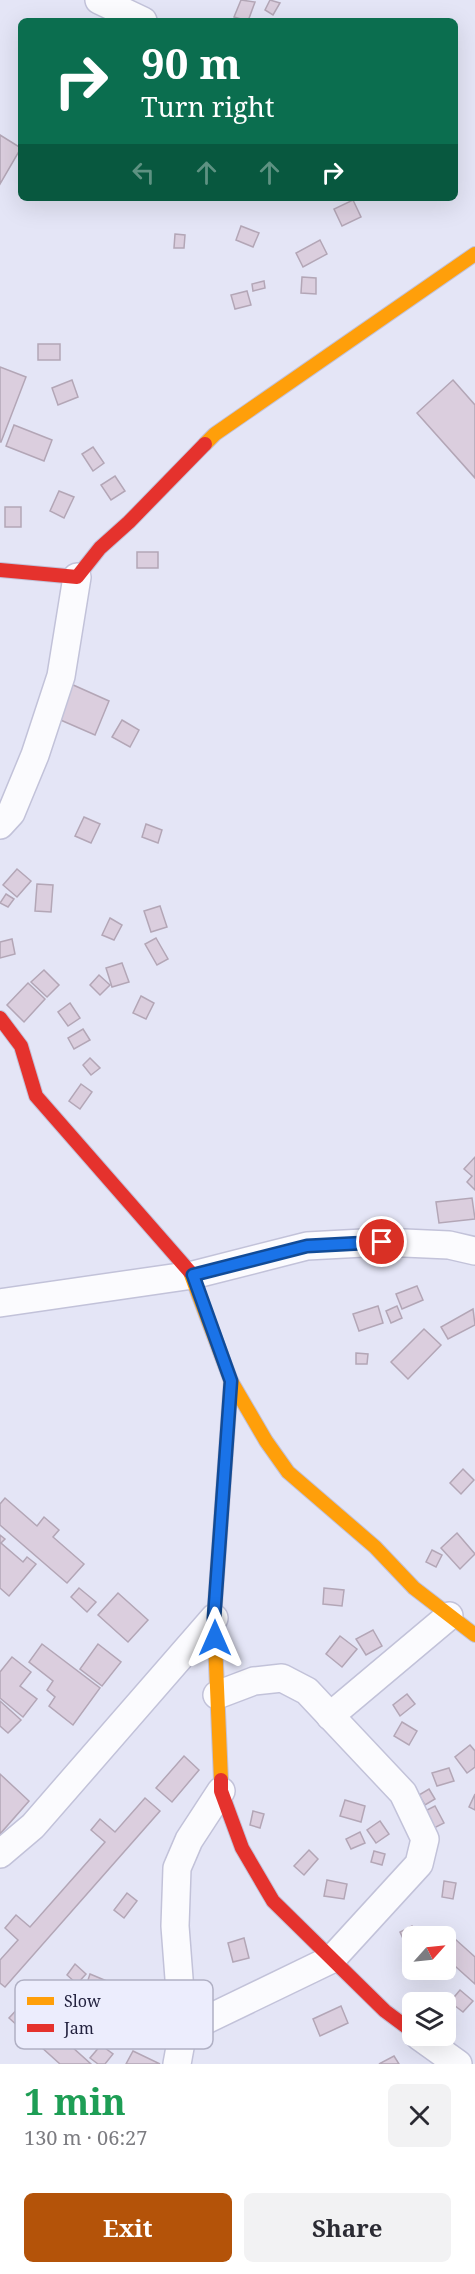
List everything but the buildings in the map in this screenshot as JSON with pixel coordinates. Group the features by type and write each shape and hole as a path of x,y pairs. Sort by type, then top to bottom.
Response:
{"street":[{"path":"99,0 137,18"},
{"path":"0,825 11,813 35,755 61,676 77,577 100,548 129,522 215,434 475,254"},
{"path":"0,570 77,577"},
{"path":"0,1018 21,1046 36,1096 193,1275 231,1381 266,1441 288,1472 375,1547 414,1588 475,1635"},
{"path":"0,1303 193,1275 307,1246 382,1242 449,1245 475,1251"},
{"path":"231,1381 214,1618 221,1791 242,1848 273,1901 385,2011 402,2024"},
{"path":"330,1716 449,1616"},
{"path":"0,1854 33,1826 214,1618"},
{"path":"213,2017 332,1959 419,1864 425,1839 403,1793 307,1691 282,1678 254,1681 217,1695"},
{"path":"179,1980 175,1926 177,1868 189,1840 221,1791"},
{"path":"433,2046 458,2064"},
{"path":"177,2064 180,2049"}],"traffic: slow":[{"path":"205,444 215,434 475,254"},
{"path":"190,1272 231,1381 266,1441 288,1472 375,1547 414,1588 475,1635"},
{"path":"221,1780 214,1618 231,1381"}],"traffic: jam":[{"path":"0,570 77,577 100,548 129,522 205,444"},
{"path":"0,1018 21,1046 36,1096 190,1272"},
{"path":"221,1780 221,1791 242,1848 273,1901 385,2011 402,2024"}],"route":[{"path":"215,1638 214,1618 231,1381 193,1275 227,1264 307,1246 382,1242"}]}
